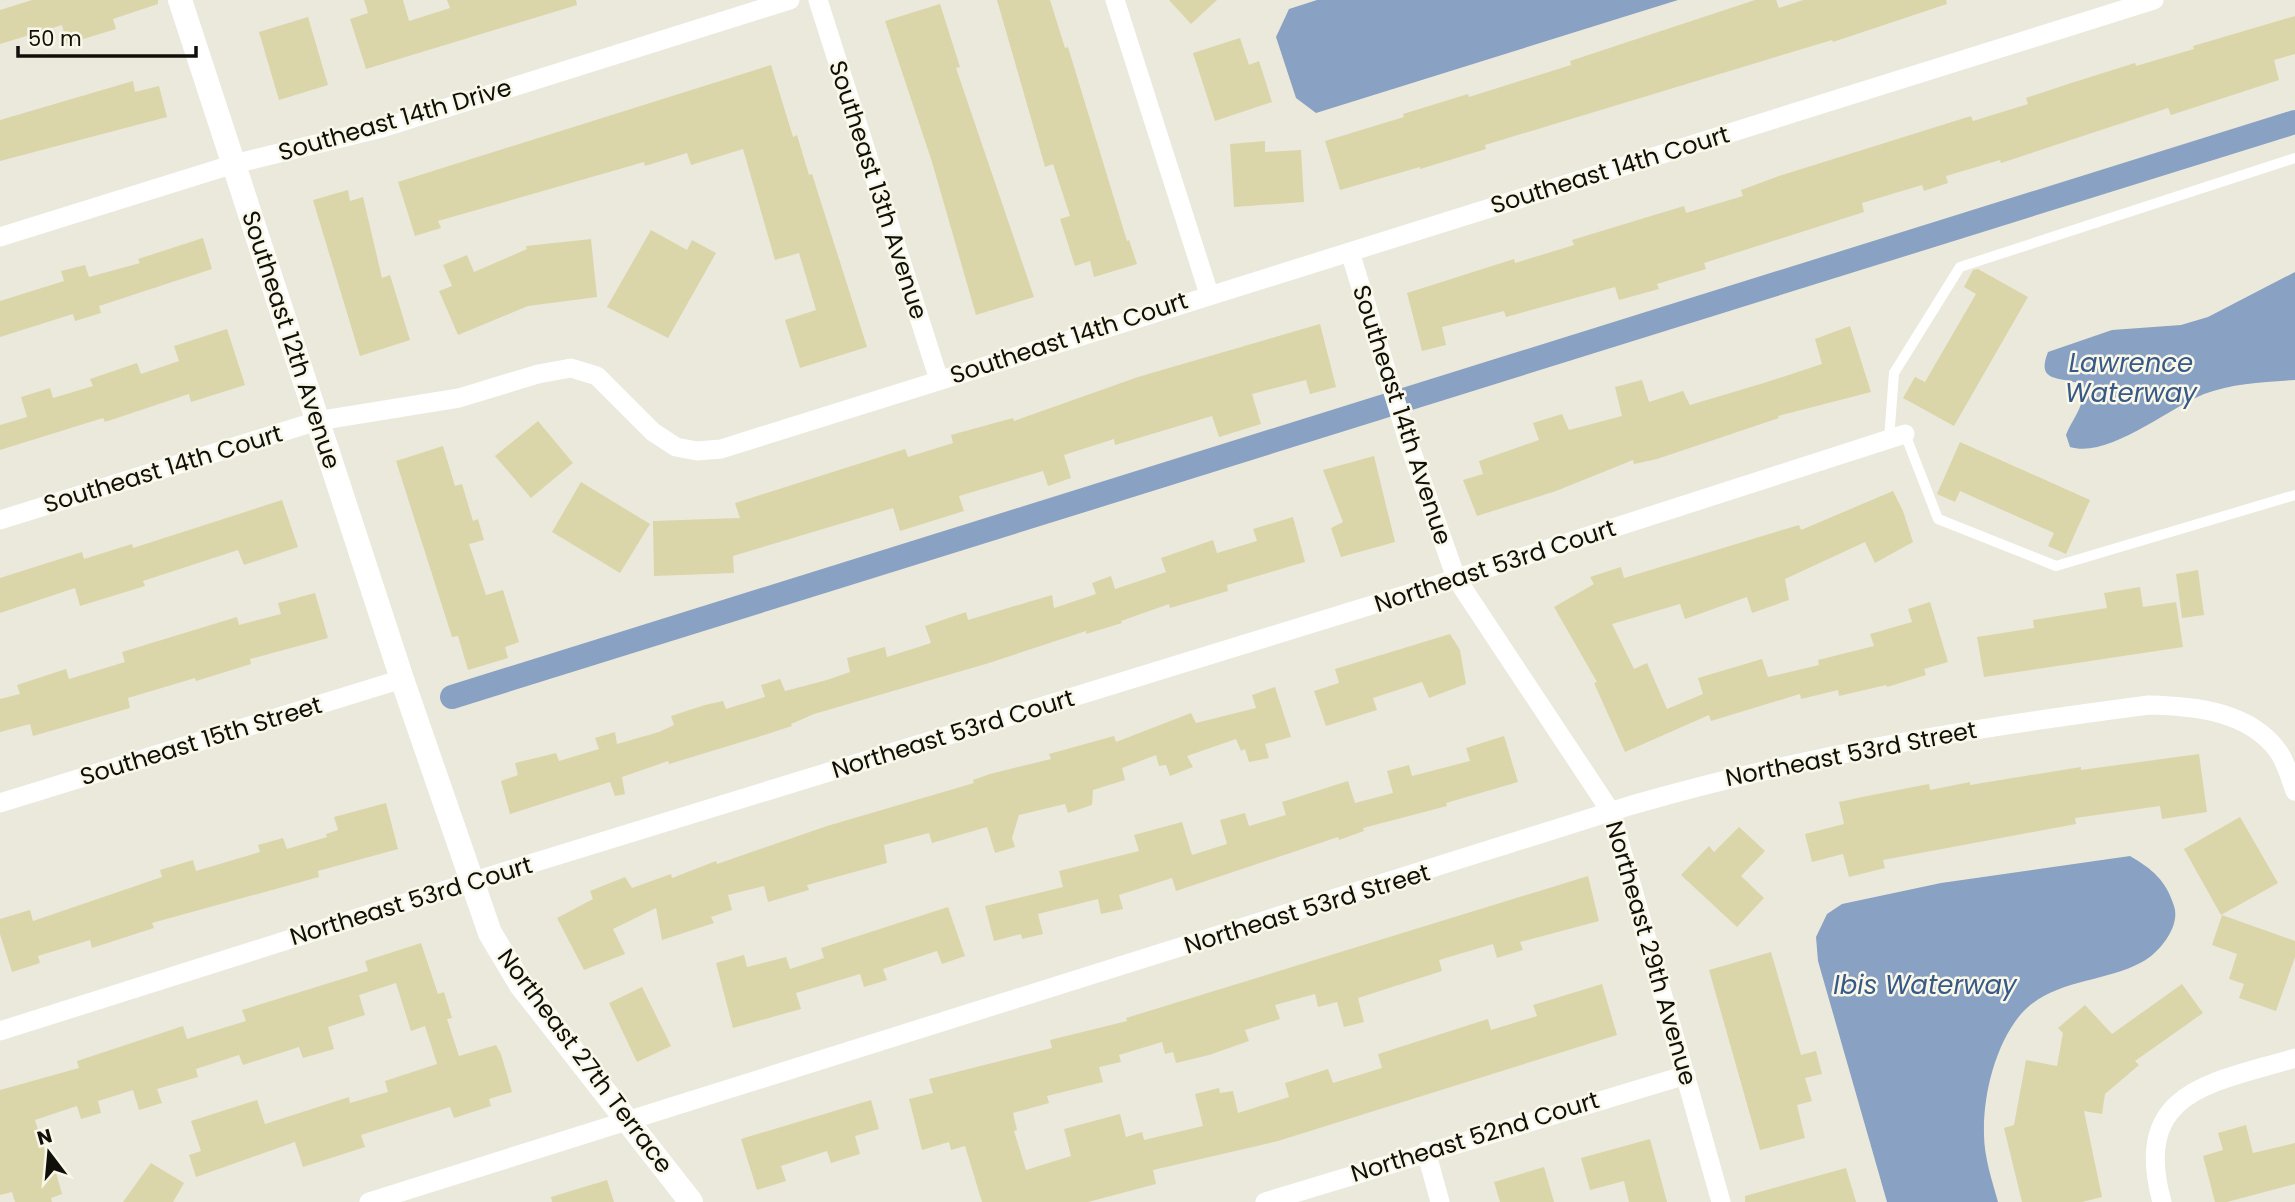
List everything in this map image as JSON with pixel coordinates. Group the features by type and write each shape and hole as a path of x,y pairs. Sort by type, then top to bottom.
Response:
{"street":[{"name":"Southeast 12th Avenue","path":"180,0 402,679"},
{"name":"Southeast 14th Drive","path":"0,237 234,164 382,128 790,0"},
{"name":"Southeast 13th Avenue","path":"818,0 939,380"},
{"path":"1115,0 1209,294"},
{"name":"Southeast 14th Court","path":"0,520 317,421 459,398 538,374 571,368 597,376 653,432 676,447 698,451 721,449 2154,0"},
{"name":"Southeast 14th Avenue","path":"1350,252 1408,441 1456,578"},
{"name":"Northeast 53rd Court","path":"0,1031 471,882 1456,578 1897,437"},
{"name":"Northeast 29th Avenue","path":"1456,578 1611,812 1721,1202"},
{"name":"Southeast 15th Street","path":"0,803 402,679"},
{"name":"Northeast 27th Terrace","path":"402,679 490,933 521,985 691,1202"},
{"name":"Northeast 53rd Street","path":"369,1202 1611,812 1734,776 1884,743 2149,705 2183,706 2224,714 2258,731 2279,751 2295,791"},
{"path":"2162,1202 2154,1153 2158,1131 2170,1111 2196,1088 2295,1058"},
{"name":"Northeast 52nd Court","path":"1265,1202 1685,1074"},
{"path":"1426,1151 1440,1202"}],"lane":[{"path":"2295,158 1959,267 1894,373 1897,437 1938,519 2056,566 2295,495"}],"water":[{"path":"1317,0 1678,0 1316,113 1296,98 1276,37 1289,9"},
{"name":"Lawrence Waterway","path":"2295,272 2295,380 2215,390 2120,439 2085,449 2070,447 2066,435 2079,409 2081,389 2078,383 2047,373 2045,362 2048,352 2112,330 2181,325 2208,317"},
{"name":"Ibis Waterway","path":"2130,856 2151,871 2167,889 2175,914 2171,930 2149,958 2127,969 2048,994 2021,1014 2012,1026 1992,1071 1984,1119 1985,1151 1998,1202 1887,1202 1818,961 1816,937 1827,914 1842,904 1941,883"}],"building":[{"path":"32,0 158,0 158,4 113,19 116,29 67,44 62,25 0,44 0,10"},
{"path":"364,0 403,0 409,21 450,8 447,0 576,0 577,5 366,69 350,19 368,13"},
{"path":"997,0 1050,0 1065,48 1068,47 1127,241 1129,240 1137,264 1094,277 1090,261 1075,266 1060,219 1070,216 1053,164 1045,167"},
{"path":"1169,0 1217,0 1191,24"},
{"path":"1755,0 1776,0 1779,8 1803,0 1946,0 1947,4 1833,42 1832,40 1485,145 1486,149 1340,190 1325,141 1404,117 1403,114 1468,94 1469,97 1571,65 1570,61"},
{"path":"940,4 960,67 956,68 1034,297 976,315 932,162 885,21"},
{"path":"2295,16 2295,54 2274,60 2279,80 2171,115 2168,108 2001,163 2000,160 1946,176 1948,183 1924,191 1922,185 1862,203 1864,212 1704,263 1706,269 1657,284 1659,289 1619,300 1615,287 1506,317 1504,311 1442,327 1446,345 1422,351 1407,293 1514,259 1515,263 1574,245 1572,240 1684,206 1686,213 1743,196 1741,190 1779,176 1971,116 1973,121 2028,104 2026,98 2068,84 2135,63 2136,66 2194,49 2193,46"},
{"path":"308,17 328,85 279,100 259,32"},
{"path":"1240,38 1249,65 1259,61 1272,102 1215,121 1193,53"},
{"path":"771,65 793,137 797,135 809,175 812,174 867,347 800,368 785,320 816,310 799,253 775,260 743,149 691,165 687,153 645,166 644,162 438,221 441,228 415,236 398,182"},
{"path":"133,81 135,92 159,86 167,117 0,161 0,120"},
{"path":"1265,141 1265,152 1301,150 1304,202 1234,207 1230,144"},
{"path":"348,190 350,201 363,197 382,278 390,275 410,340 360,356 313,200"},
{"path":"651,230 687,250 692,240 716,253 668,338 607,307"},
{"path":"203,238 212,269 99,306 101,313 75,321 73,314 0,337 0,301 64,281 61,271 85,265 89,277 140,263 138,259"},
{"path":"591,239 597,297 528,306 458,335 439,291 452,286 443,265 467,255 474,272 527,249 526,246"},
{"path":"1978,269 2028,297 1954,426 1903,398 1915,377 1925,382 1976,294 1964,287 1973,270"},
{"path":"1320,324 1336,387 1310,394 1306,380 1252,394 1261,424 1219,437 1212,416 1115,445 1114,439 1064,455 1071,478 1048,486 1043,471 959,496 964,511 900,531 893,508 733,556 734,573 654,576 653,521 740,518 735,503 905,449 908,457 953,443 951,435 1013,418 1014,421 1138,377"},
{"path":"1850,326 1871,392 1778,416 1779,418 1657,459 1634,464 1633,460 1556,491 1477,516 1463,480 1483,474 1479,461 1539,440 1533,423 1562,414 1569,430 1622,416 1615,387 1642,380 1649,402 1683,391 1690,405 1767,382 1822,364 1815,339"},
{"path":"227,329 245,385 191,402 189,394 105,422 103,418 0,450 0,425 27,417 21,397 50,388 53,398 93,386 90,379 137,363 141,374 179,361 174,346"},
{"path":"538,421 573,463 531,498 495,456"},
{"path":"1960,442 2090,500 2066,554 2048,546 2054,533 1960,491 1955,502 1937,494"},
{"path":"443,446 455,486 462,484 473,521 478,519 484,540 469,544 486,595 503,590 519,642 505,647 508,658 468,670 458,636 452,637 396,461"},
{"path":"1374,456 1395,542 1341,557 1331,528 1343,522 1323,470"},
{"path":"581,482 650,524 620,573 552,532"},
{"path":"1893,491 1913,542 1875,563 1865,542 1785,579 1789,600 1752,613 1747,597 1685,619 1680,604 1612,624 1634,669 1647,663 1667,709 1703,694 1698,678 1762,659 1768,677 1819,665 1818,660 1874,646 1870,634 1912,622 1908,609 1930,602 1948,662 1924,669 1926,675 1887,687 1886,685 1839,696 1838,690 1801,699 1800,694 1711,721 1709,715 1625,752 1594,683 1597,682 1554,607 1594,584 1590,577 1621,567 1624,578 1799,525 1801,530"},
{"path":"282,500 298,547 244,565 238,550 143,581 145,586 80,606 75,588 0,613 0,578 82,552 84,559 132,544 133,548"},
{"path":"1293,517 1305,562 1227,585 1228,591 1170,608 1169,604 1121,621 1122,623 1086,634 1086,631 989,663 814,714 791,724 792,726 758,737 669,764 668,761 622,777 625,794 615,796 610,782 510,814 501,781 518,775 515,763 556,753 559,761 599,749 595,738 615,732 617,744 659,732 674,725 671,716 723,701 726,709 765,697 761,685 780,679 785,691 827,680 850,672 847,658 885,647 887,657 931,643 925,626 966,612 968,620 1052,595 1054,608 1096,594 1092,583 1111,576 1115,589 1166,572 1161,558 1213,540 1217,553 1257,541 1253,529"},
{"path":"2198,570 2204,615 2182,618 2176,574"},
{"path":"2140,587 2143,607 2176,602 2183,647 1984,677 1977,637 2034,628 2033,620 2107,608 2104,593"},
{"path":"315,593 328,638 250,659 251,664 196,681 195,678 128,698 130,708 33,736 30,724 0,732 0,699 20,694 17,685 66,669 69,679 125,662 122,652 237,617 239,625 281,614 278,603"},
{"path":"1450,634 1460,650 1466,684 1429,698 1422,682 1373,698 1377,710 1326,726 1314,691 1339,683 1335,669"},
{"path":"1275,687 1291,737 1265,744 1269,758 1249,762 1245,749 1241,751 1236,739 1187,756 1193,767 1170,776 1166,765 1159,766 1156,755 1122,768 1125,780 1093,790 1092,805 1068,813 1065,804 1019,815 1012,838 1015,847 995,853 987,827 932,843 929,833 884,845 887,863 807,885 809,890 768,902 764,886 728,895 732,910 711,917 714,923 662,940 656,908 613,929 625,954 584,970 557,918 593,899 590,891 625,877 632,888 671,874 672,878 716,861 717,864 827,826 974,783 973,780 990,774 1051,759 1049,754 1114,736 1116,742 1191,713 1196,723 1256,708 1252,695"},
{"path":"1504,736 1518,782 1446,803 1447,806 1363,828 1364,831 1339,840 1338,837 1176,891 1172,878 1119,895 1123,909 1101,914 1098,899 1038,914 1043,934 1022,939 1021,934 994,941 985,906 1063,887 1059,871 1139,851 1134,835 1182,822 1192,855 1227,844 1220,820 1245,813 1249,826 1286,815 1282,802 1348,781 1355,803 1393,793 1387,771 1409,765 1412,776 1470,761 1466,748"},
{"path":"2199,754 2207,812 2162,819 2160,806 2075,818 2076,824 1883,860 1885,868 1849,877 1843,854 1812,862 1805,834 1844,824 1839,802 1867,796 1929,784 1930,790 2081,767 2081,770"},
{"path":"386,803 398,849 318,871 319,877 152,923 154,928 92,948 90,940 38,956 40,963 12,972 0,934 0,919 30,910 33,921 162,877 160,870 193,860 196,871 260,852 258,845 283,838 287,849 327,837 326,834 338,830 334,817"},
{"path":"2240,817 2278,883 2221,915 2184,849"},
{"path":"1739,827 1765,851 1741,876 1764,898 1737,927 1681,875 1709,846 1714,852"},
{"path":"1588,876 1599,921 1520,942 1523,950 1497,958 1493,944 1439,960 1442,971 1358,998 1364,1022 1344,1027 1337,1002 1318,1007 1315,994 1275,1005 1280,1019 1245,1030 1249,1041 1209,1055 1176,1063 1173,1052 1165,1054 1162,1042 1119,1055 1121,1062 1099,1067 1103,1082 1047,1096 1049,1103 1013,1113 1017,1130 1014,1131 1026,1170 1071,1156 1064,1129 1120,1114 1126,1137 1142,1132 1144,1140 1203,1126 1195,1094 1219,1088 1220,1093 1233,1091 1238,1113 1289,1097 1285,1083 1328,1069 1333,1083 1382,1068 1378,1054 1488,1019 1491,1030 1537,1016 1533,1005 1602,984 1617,1035 1278,1141 1153,1170 1156,1184 1088,1202 982,1202 965,1146 951,1150 949,1142 922,1150 909,1099 933,1093 929,1079 1052,1048 1050,1040 1127,1021 1126,1018"},
{"path":"948,907 965,956 942,964 937,951 883,969 887,980 864,987 860,974 796,993 801,1009 733,1028 716,963 744,955 747,967 786,957 790,969 824,958 821,948"},
{"path":"2222,915 2295,941 2295,957 2276,1011 2239,998 2244,984 2229,979 2237,954 2212,945"},
{"path":"421,943 438,994 444,992 452,1018 447,1019 459,1056 496,1045 501,1054 512,1092 489,1099 491,1106 454,1118 450,1107 361,1135 365,1147 303,1167 295,1142 196,1177 189,1155 201,1151 191,1121 257,1100 265,1124 349,1097 350,1103 388,1092 385,1081 437,1064 425,1026 411,1031 396,983 359,995 365,1015 328,1027 334,1049 303,1058 299,1047 243,1065 239,1055 196,1069 198,1077 157,1089 162,1103 139,1110 133,1090 98,1101 101,1113 81,1119 77,1106 35,1120 49,1164 53,1162 62,1194 51,1198 52,1202 15,1202 12,1192 0,1195 0,1090 79,1068 77,1061 183,1026 187,1039 246,1021 242,1010 368,971 365,961"},
{"path":"1771,952 1801,1055 1816,1051 1822,1074 1805,1078 1812,1101 1797,1105 1805,1138 1760,1150 1709,970"},
{"path":"2182,984 2203,1013 2135,1061 2139,1065 2105,1094 2102,1114 2084,1111 2102,1197 2082,1202 2022,1202 2004,1128 2014,1125 2026,1060 2057,1066 2063,1033 2058,1028 2085,1005 2112,1034"},
{"path":"642,987 671,1046 637,1062 609,1003"},
{"path":"871,1100 879,1129 855,1136 860,1154 831,1163 827,1151 781,1166 786,1181 757,1190 741,1139"},
{"path":"2246,1125 2253,1153 2295,1143 2295,1184 2227,1202 2215,1202 2203,1156 2223,1150 2218,1133"},
{"path":"1650,1139 1667,1202 1629,1202 1624,1181 1590,1190 1581,1158"},
{"path":"151,1163 184,1183 173,1202 123,1202"},
{"path":"1544,1167 1554,1202 1500,1202 1494,1182"},
{"path":"1846,1168 1856,1202 1745,1202 1745,1196"},
{"path":"607,1180 614,1202 552,1202 551,1197"}],"waterway":[{"path":"452,697 2295,122"}]}
